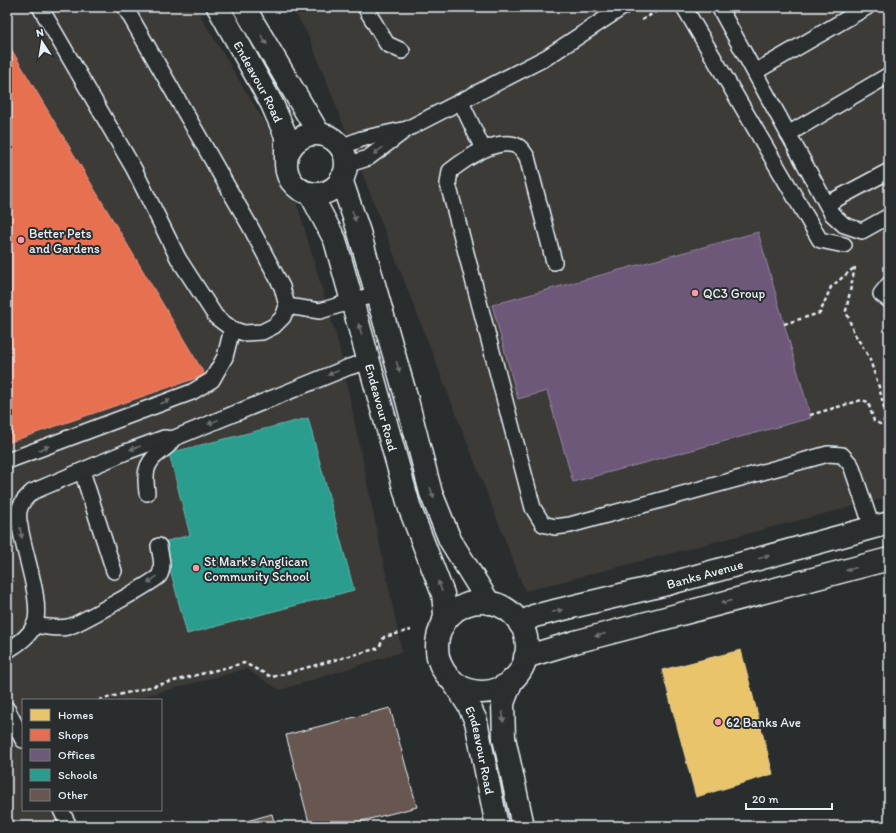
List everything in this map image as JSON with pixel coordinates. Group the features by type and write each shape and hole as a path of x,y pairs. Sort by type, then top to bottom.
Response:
{"street":[{"name":"Endeavour Road","path":"218,7 272,104 286,136 286,159"},
{"name":"Endeavour Road","path":"244,7 319,134"},
{"path":"319,134 329,137 343,164 330,190 320,193 310,193 299,188 291,181 286,171 286,159 290,148 297,140 308,135 319,134"},
{"name":"Endeavour Road","path":"343,164 359,232 432,493 450,540 489,603"},
{"name":"Endeavour Road","path":"310,193 335,240 370,361 410,509 443,594 445,614 443,624"},
{"name":"Banks Avenue","path":"520,624 534,616 671,583 880,525"},
{"path":"525,657 889,558"},
{"path":"473,603 489,603 511,613 520,624 527,644 525,657 520,670 512,680 497,689 479,692 465,688 452,680 442,668 438,654 438,639 443,624 447,618 459,608 473,603"},
{"name":"Endeavour Road","path":"452,680 469,706 476,721 497,826"},
{"name":"Endeavour Road","path":"512,680 503,703 504,738 523,826"}],"lane":[{"path":"40,7 134,170 178,258 216,317 232,329 244,333 262,332 274,326 283,317 287,306 282,287 251,228 125,7"},
{"path":"365,7 387,44 402,51"},
{"path":"343,164 368,158 407,129 547,57 623,7"},
{"path":"684,7 820,240 844,245"},
{"path":"719,7 832,214 844,225 862,231 889,216"},
{"path":"755,72 867,7"},
{"path":"788,134 889,75"},
{"path":"461,102 483,150"},
{"path":"343,164 361,139 407,129"},
{"path":"554,262 527,157 519,147 505,144 483,150 464,160 450,171 448,184 533,508 543,524 555,527 570,525 828,454 842,455 851,465 880,525"},
{"path":"827,204 889,171"},
{"path":"889,284 881,294 889,300"},
{"path":"287,306 320,311 376,294"},
{"path":"7,461 192,392 212,380 225,357 232,329"},
{"path":"7,651 26,638 34,625 36,607 34,589 21,534 18,513 22,502 32,492 126,452 164,438 172,439 349,366 370,361"},
{"path":"147,493 146,478 148,464 170,445 172,439"},
{"path":"82,471 114,571"},
{"path":"34,625 52,628 69,627 140,589 159,576 162,564 159,546"},
{"path":"7,709 22,738"},
{"path":"62,811 69,826"}],"path":[{"path":"784,324 820,313 831,287 855,267 846,311 854,333 869,357 886,416 884,421 880,424 874,421 868,402 862,400 810,415"},
{"path":"103,699 244,663 272,678 379,648 384,637 411,630"}],"shaded area":[{"path":"7,7 195,7 281,150 339,346 402,652 280,690 246,669 135,699 22,699 22,811 72,811 80,826 7,826"},
{"path":"292,7 889,7 889,497 525,591 310,39"}],"building: Homes":[{"name":"62 Banks Ave","path":"741,650 773,774 696,797 662,670"}],"building: Shops":[{"path":"7,42 205,375 7,443"}],"building: Offices":[{"path":"758,232 811,418 573,482 547,391 518,399 492,305"}],"building: Schools":[{"path":"308,418 354,590 187,634 163,542 190,535 169,453"}],"building: Other":[{"path":"390,708 417,807 342,826 310,826 286,735"},
{"path":"272,814 275,826 229,826"}],"place":[{"name":"Better Pets and Gardens","path":"21,240"},
{"name":"QC3 Group","path":"695,293"},
{"name":"St Mark's Anglican Community School","path":"196,568"},
{"name":"62 Banks Ave","path":"718,722"}]}
